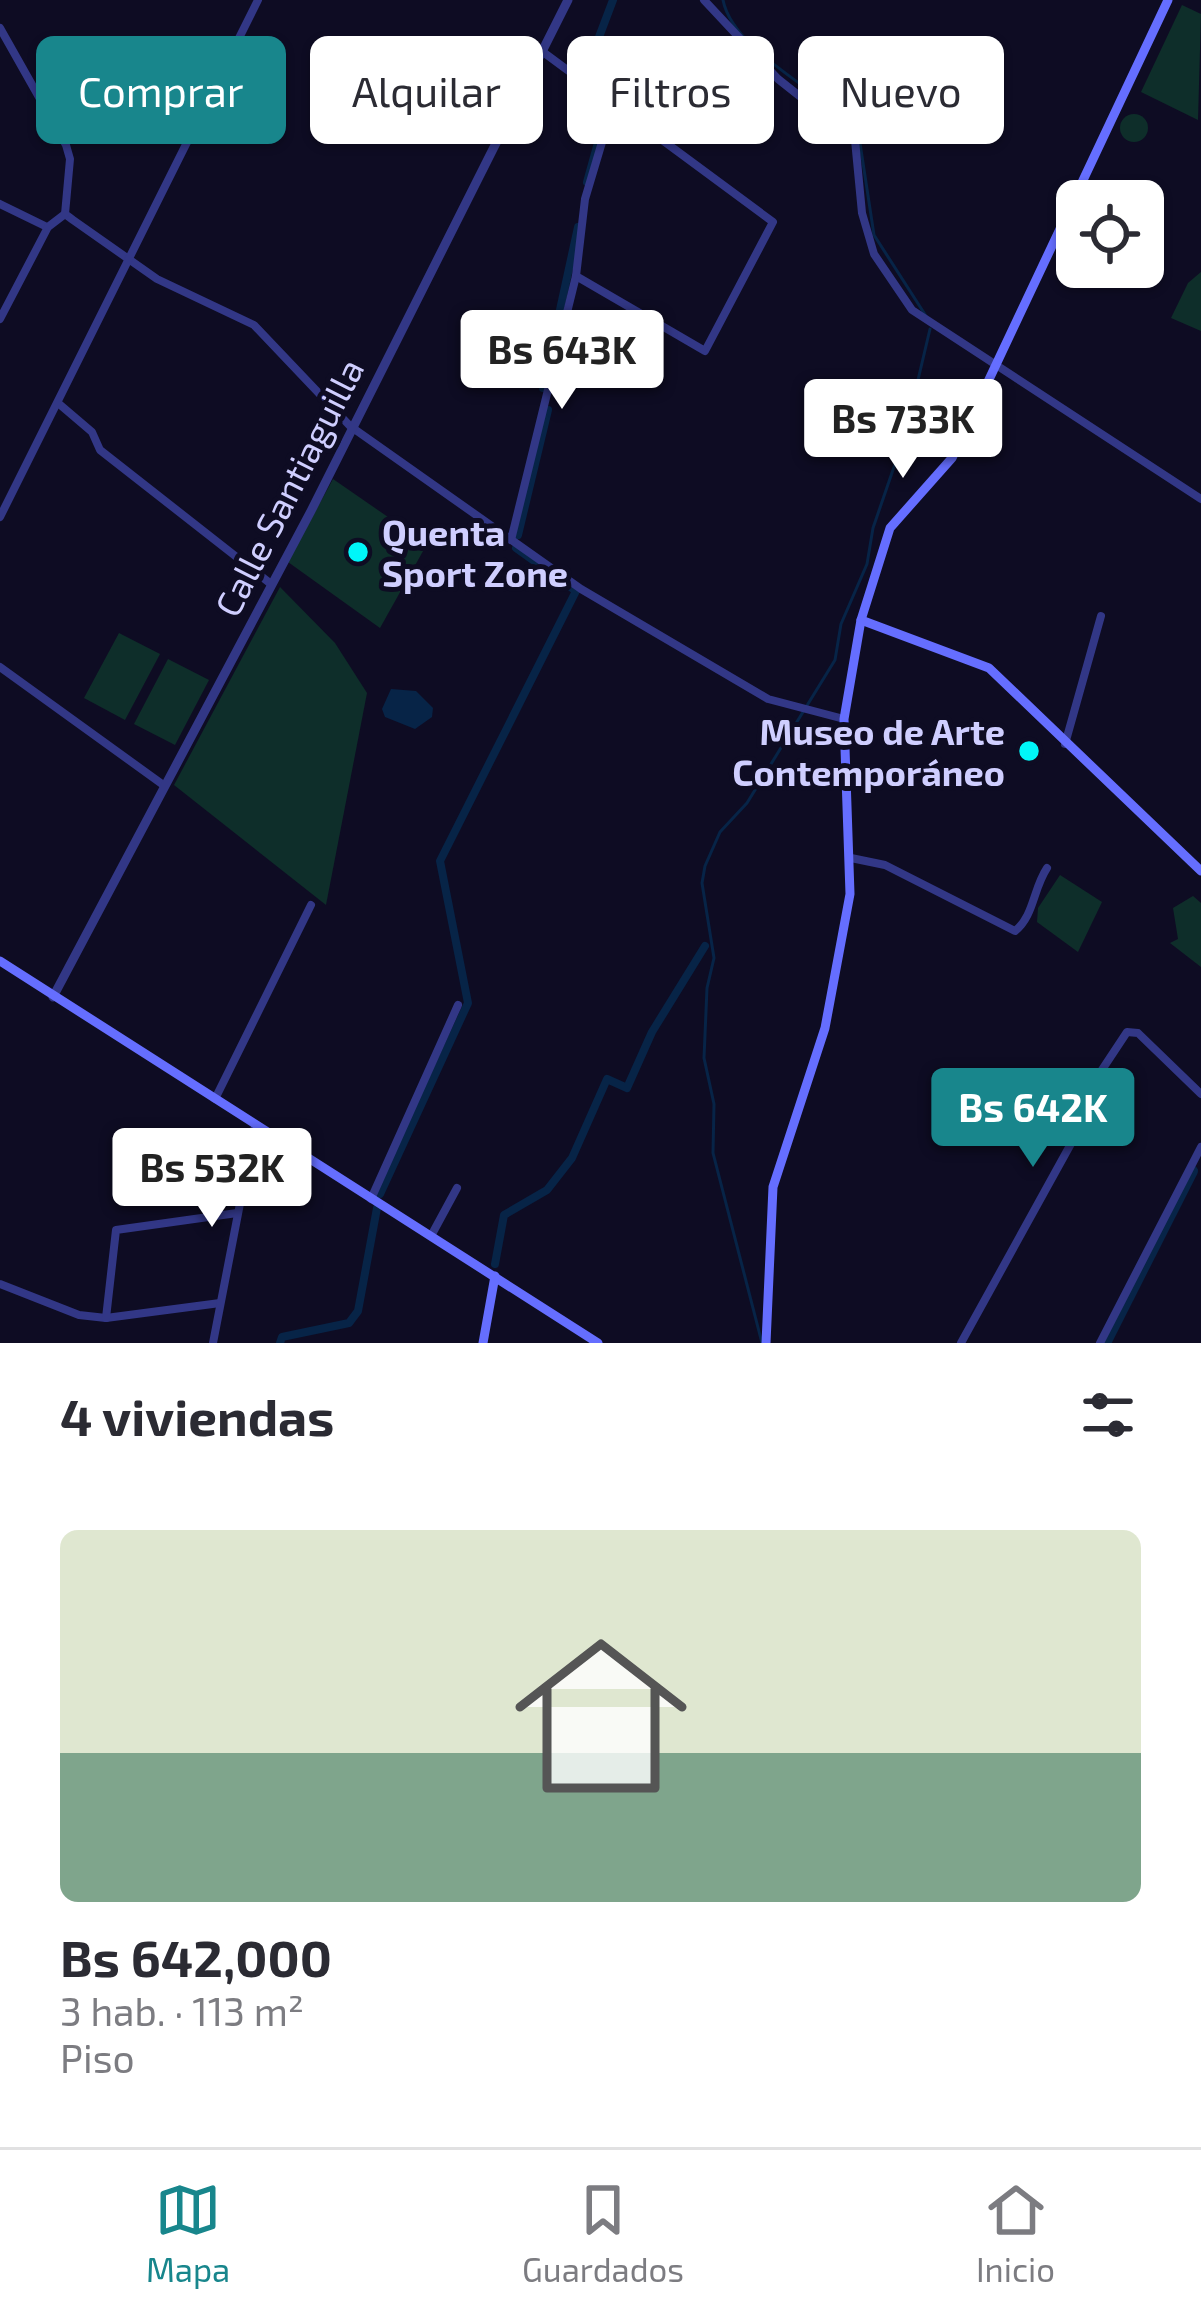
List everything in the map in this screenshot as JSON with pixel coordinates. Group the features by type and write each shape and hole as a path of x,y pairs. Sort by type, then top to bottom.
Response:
{"main road":[{"path":"766,1343 773,1187 825,1028 850,894 844,719 861,620 895,518 938,479 952,458 1168,0"},
{"path":"861,620 989,668 1201,871"},
{"path":"0,962 598,1343"},
{"path":"483,1343 495,1276"}],"street":[{"path":"1,510 258,0"},
{"name":"Calle Santiaguilla","path":"543,52 568,0"},
{"path":"704,0 778,79 855,140 862,212 874,254 928,323 995,362 1201,500"},
{"path":"0,28 70,159 65,214 48,227 0,319"},
{"path":"543,52 567,69"},
{"name":"Calle Santiaguilla","path":"53,998 162,784 272,584 496,144"},
{"path":"511,540 576,276 585,199 601,144"},
{"path":"576,276 705,351 773,222 670,144"},
{"path":"0,204 48,227"},
{"path":"65,214 157,279 254,325 350,426 581,589 752,690 802,711 844,719"},
{"path":"58,403 92,432 100,449 272,584"},
{"path":"1066,746 1101,616"},
{"path":"0,668 162,784"},
{"path":"851,858 885,865 1015,931 1030,914 1033,890 1047,868"},
{"path":"215,1100 311,905"},
{"path":"371,1199 458,1005"},
{"path":"961,1343 1078,1131 1084,1097 1126,1032 1138,1033 1201,1094"},
{"path":"213,1343 255,1126"},
{"path":"1100,1343 1201,1147"},
{"path":"431,1236 457,1188"},
{"path":"106,1318 116,1230 237,1213"},
{"path":"0,1284 79,1315 106,1318 220,1303"}],"green space":[{"path":"1182,5 1201,14 1198,120 1141,92"},
{"path":"1134,114 1144,118 1148,128 1144,138 1134,142 1124,138 1120,128 1124,118"},
{"path":"1201,272 1201,331 1171,318 1188,283"},
{"name":"Quenta Sport Zone","path":"333,479 427,544 380,628 288,562"},
{"path":"280,587 335,643 367,693 326,905 174,785"},
{"path":"119,633 160,654 125,720 84,698"},
{"path":"168,659 209,680 175,745 134,724"},
{"path":"1060,875 1102,902 1078,952 1037,922 1038,908"},
{"path":"1193,896 1201,903 1201,967 1170,943 1178,939 1173,908"}],"water":[{"path":"391,689 416,691 433,708 432,717 415,729 385,717 382,709"}],"waterway":[{"path":"599,36 613,0"},
{"path":"723,0 730,19 761,54 858,130 874,235 926,316"},
{"path":"587,182 598,144"},
{"path":"543,388 578,227"},
{"path":"762,1343 713,1153 714,1104 704,1058 707,988 714,958 702,883 720,832 747,803 835,660 841,624 867,564 873,528 905,435 930,329"},
{"path":"518,535 548,410"},
{"path":"380,1194 468,1003 440,861 576,591 516,548"},
{"path":"495,1264 504,1215 547,1190 572,1158 607,1079 627,1088 652,1032 705,946"},
{"path":"1105,1343 1192,1171"},
{"path":"280,1343 282,1337 349,1323 358,1311 377,1208"}],"place":[{"name":"Quenta Sport Zone","path":"358,552"},
{"name":"Museo de Arte Contemporáneo","path":"1029,751"}]}
